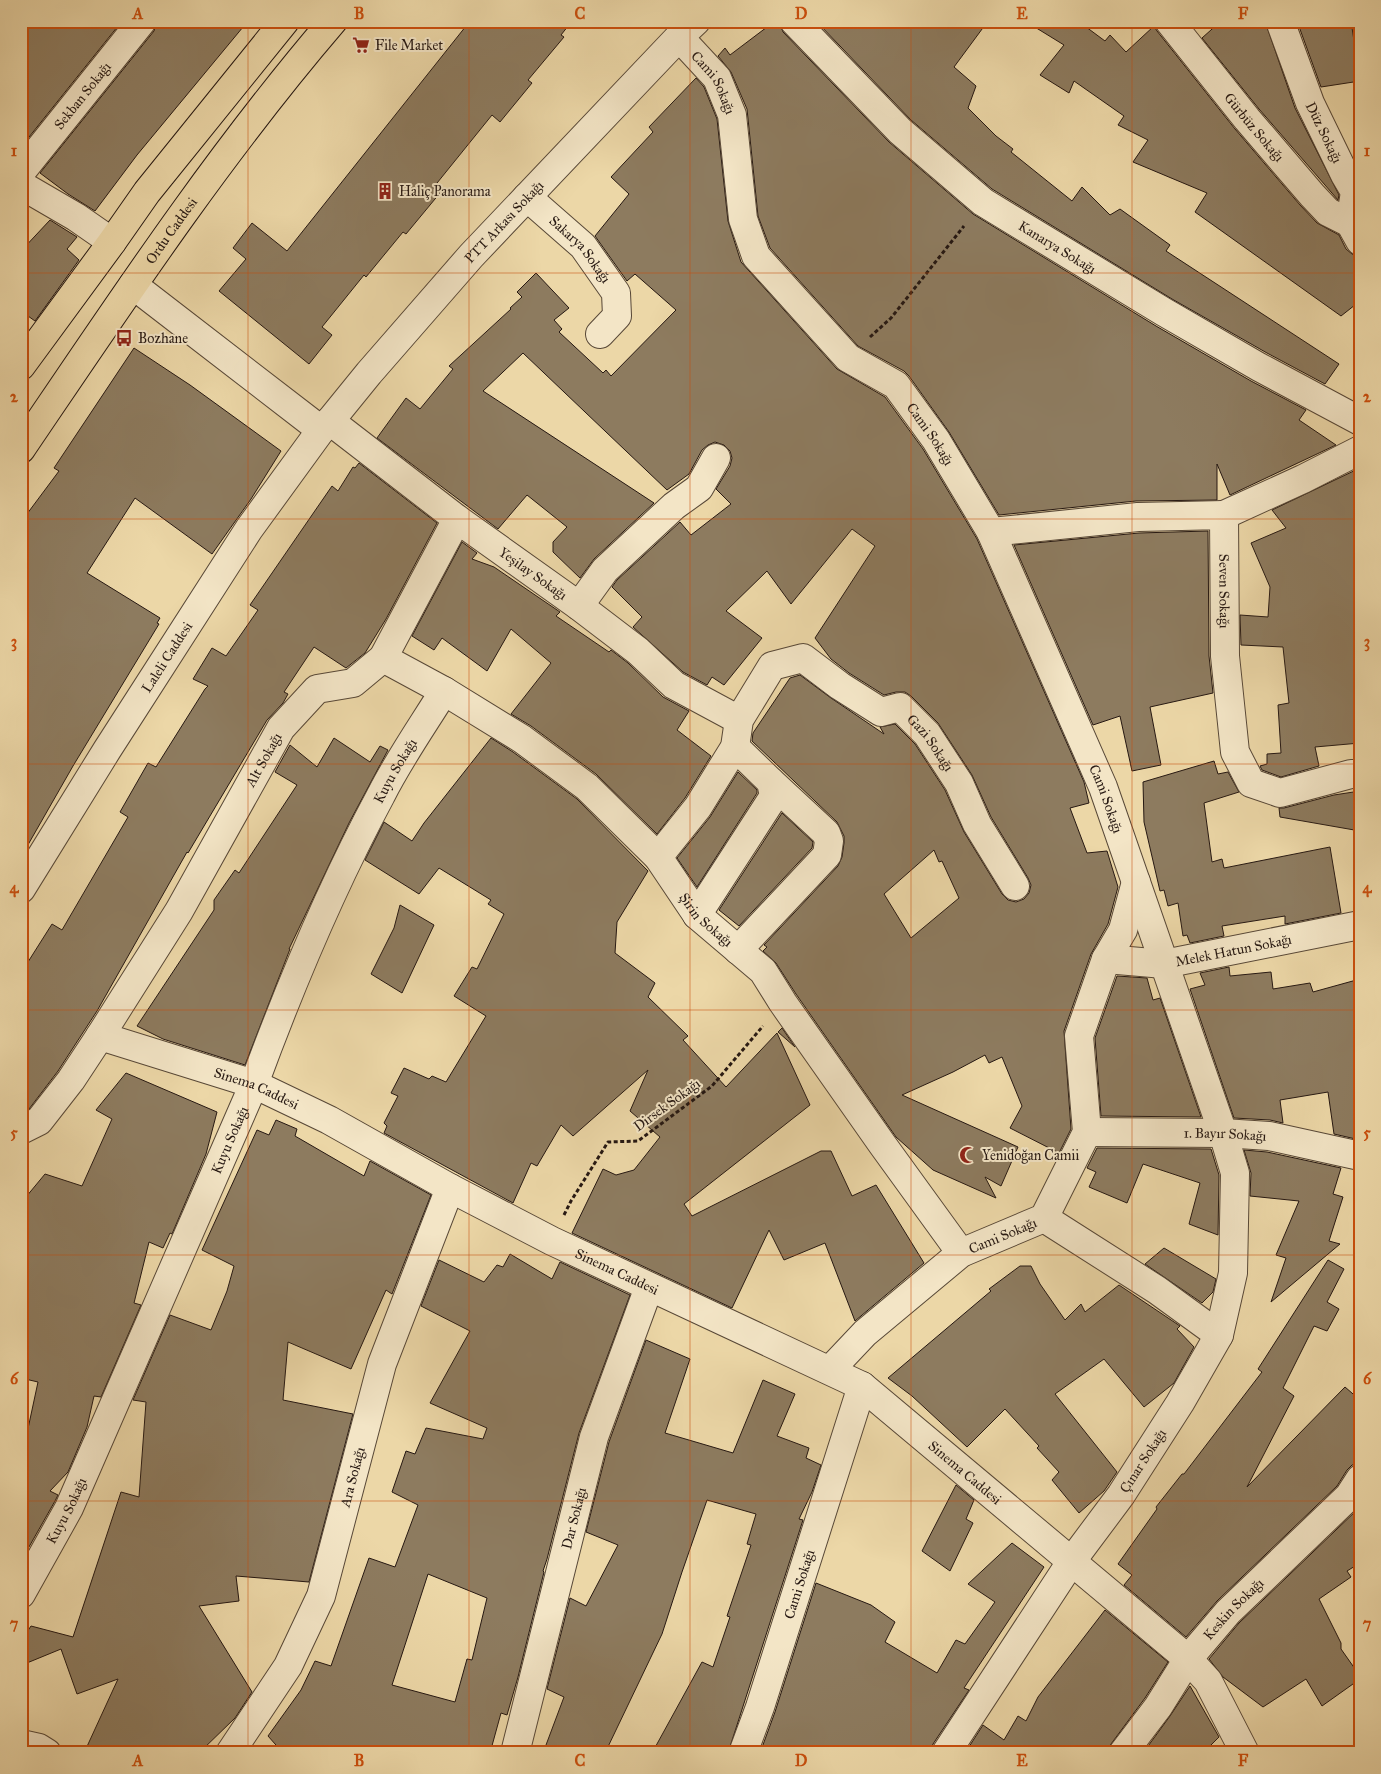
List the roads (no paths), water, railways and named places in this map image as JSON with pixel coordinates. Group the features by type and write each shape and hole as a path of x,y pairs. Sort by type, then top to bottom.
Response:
{"main road":[{"path":"22,364 147,192 286,21"},
{"name":"Ordu Caddesi","path":"21,449 169,233 262,109 333,21"}],"street":[{"name":"Sekban Sokağı","path":"21,172 142,21"},
{"name":"Kanarya Sokağı","path":"794,21 900,131 983,202 1164,312 1259,367 1360,421"},
{"name":"Gürbüz Sokağı","path":"1169,21 1312,195 1328,212 1355,232"},
{"name":"Düz Sokağı","path":"1280,21 1310,103 1355,192 1355,232"},
{"name":"PTT Arkası Sokağı","path":"325,426 471,256 687,29"},
{"name":"Cami Sokağı","path":"687,29 717,78 732,116 743,220 756,256 848,358 896,386 936,440 991,532 1103,787 1223,1133"},
{"path":"21,185 76,217 112,242"},
{"name":"Sakarya Sokağı","path":"528,197 583,246 616,293 618,316 600,334"},
{"name":"Yeşilay Sokağı","path":"133,285 325,426 579,606 638,651 674,685 739,720"},
{"name":"Laleli Caddesi","path":"21,890 106,750 249,529 325,426"},
{"path":"991,532 1138,517 1224,515 1303,479 1360,450"},
{"path":"579,606 605,570 674,506 699,488 716,458"},
{"name":"Seven Sokağı","path":"1224,515 1225,656 1235,752 1251,783 1280,793 1351,774 1360,774"},
{"name":"Alt Sokağı","path":"100,1036 180,911 281,728 317,689 353,683 383,658 457,519"},
{"name":"Şirin Sokağı","path":"383,658 444,691 522,739 587,787 658,857 697,914 764,971 783,1003 961,1252"},
{"name":"Gazi Sokağı","path":"739,720 772,666 803,658 840,686 881,712 900,707 927,734 959,783 977,824 1015,886"},
{"name":"Kuyu Sokağı","path":"21,1594 68,1508 254,1084 275,1028 329,901 381,794 444,691"},
{"path":"658,857 698,806 735,747 739,720"},
{"path":"735,747 826,833 829,841 827,856 738,950"},
{"path":"697,914 774,796 771,782"},
{"path":"1087,1132 1079,1036 1106,959 1123,930 1136,882"},
{"name":"Melek Hatun Sokağı","path":"1106,959 1164,964 1360,925"},
{"path":"21,1130 39,1120 71,1080 100,1036"},
{"name":"Sinema Caddesi","path":"100,1036 254,1084 329,1120 450,1188 552,1241 862,1386 1188,1659 1208,1681 1244,1753"},
{"name":"Cami Sokağı","path":"830,1370 865,1333 961,1252 1044,1218 1087,1132"},
{"name":"1. Bayır Sokağı","path":"1087,1132 1223,1133 1269,1136 1360,1156"},
{"name":"Çınar Sokağı","path":"946,1753 1071,1562 1121,1495 1180,1403 1219,1336 1233,1273 1235,1173 1223,1133"},
{"name":"Ara Sokağı","path":"230,1753 288,1666 320,1596 382,1364 450,1188"},
{"path":"1044,1218 1157,1290 1219,1336"},
{"name":"Dar Sokağı","path":"515,1753 594,1437 649,1287"},
{"name":"Cami Sokağı","path":"743,1753 760,1708 862,1386"},
{"name":"Keskin Sokağı","path":"1123,1753 1158,1708 1188,1659 1228,1612 1356,1492"},
{"path":"21,1744 39,1748 47,1753"}],"place":[{"name":"File Market","path":"361,45"},
{"name":"Haliç Panorama","path":"385,191"},
{"name":"Bozhane","path":"124,338"},
{"name":"Yenidoğan Camii","path":"968,1155"}]}
